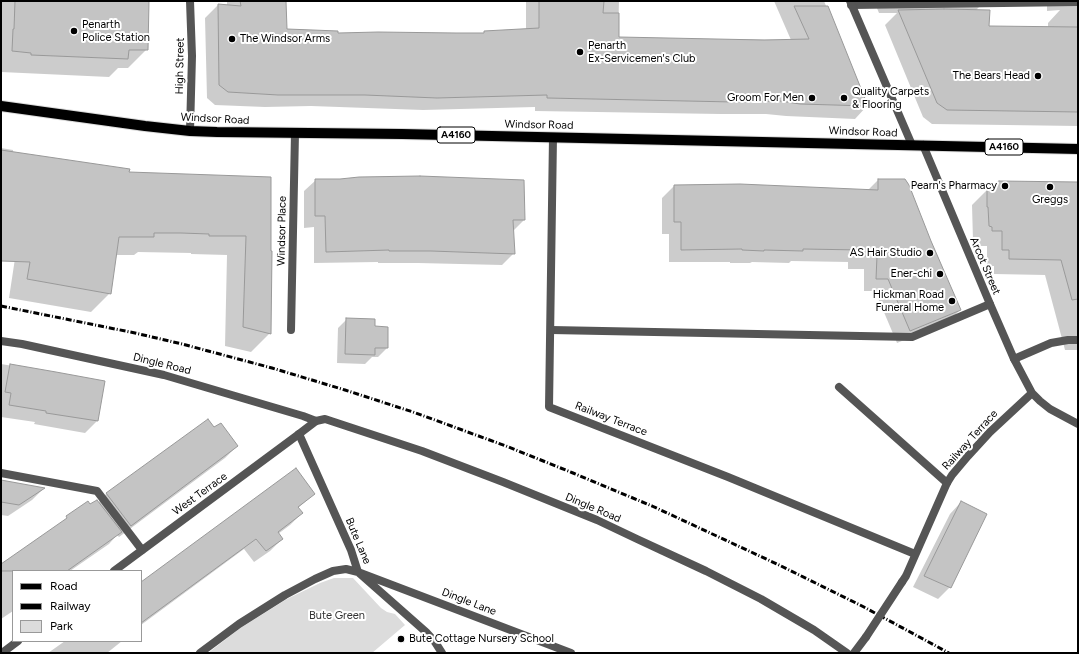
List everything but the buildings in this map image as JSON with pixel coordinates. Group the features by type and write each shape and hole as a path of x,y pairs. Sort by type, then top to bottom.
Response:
{"main road":[{"name":"Windsor Road","path":"1,106 190,131 1078,148"}],"street":[{"name":"High Street","path":"190,1 192,56 190,131"},
{"path":"912,145 850,3 1078,2"},
{"name":"Windsor Place","path":"291,330 295,133"},
{"name":"Railway Terrace","path":"553,137 549,407 721,474 915,554"},
{"name":"Arcot Street","path":"923,145 1014,359 1032,393 1040,402 1050,409 1078,424"},
{"path":"551,330 912,337 990,304"},
{"name":"Dingle Road","path":"1,340 164,375 316,421 325,419 422,451 596,520 706,571 761,599 814,630 847,653"},
{"path":"1014,359 1051,344 1068,340 1078,340"},
{"path":"839,387 947,483"},
{"name":"Railway Terrace","path":"854,653 866,638 906,576 947,483 952,475 990,432 1032,393"},
{"path":"299,434 316,421"},
{"name":"West Terrace","path":"115,570 299,434"},
{"name":"Bute Lane","path":"299,434 351,550 358,572 426,632 442,653"},
{"path":"1,474 98,491 142,550"},
{"name":"Dingle Lane","path":"200,653 239,624 285,596 315,579 333,571 346,569 358,572 572,653"},
{"path":"2,653 17,642"}],"green space":[{"name":"Bute Green","path":"334,578 353,578 381,608 387,612 395,614 405,625 372,653 208,653 239,629 287,599"}],"railway":[{"path":"1,306 135,333 272,368 413,412 506,446 652,506 777,564 862,606 949,653"}],"place":[{"name":"Penarth Police Station","path":"74,31"},
{"name":"The Windsor Arms","path":"232,39"},
{"name":"Penarth Ex-Servicemen's Club","path":"580,52"},
{"name":"The Bears Head","path":"1038,76"},
{"name":"Groom For Men","path":"812,98"},
{"name":"Quality Carpets & Flooring","path":"844,98"},
{"name":"Pearn's Pharmacy","path":"1005,186"},
{"name":"Greggs","path":"1050,187"},
{"name":"AS Hair Studio","path":"930,253"},
{"name":"Ener-chi","path":"940,274"},
{"name":"Hickman Road Funeral Home","path":"952,301"},
{"name":"Bute Cottage Nursery School","path":"401,639"}]}
